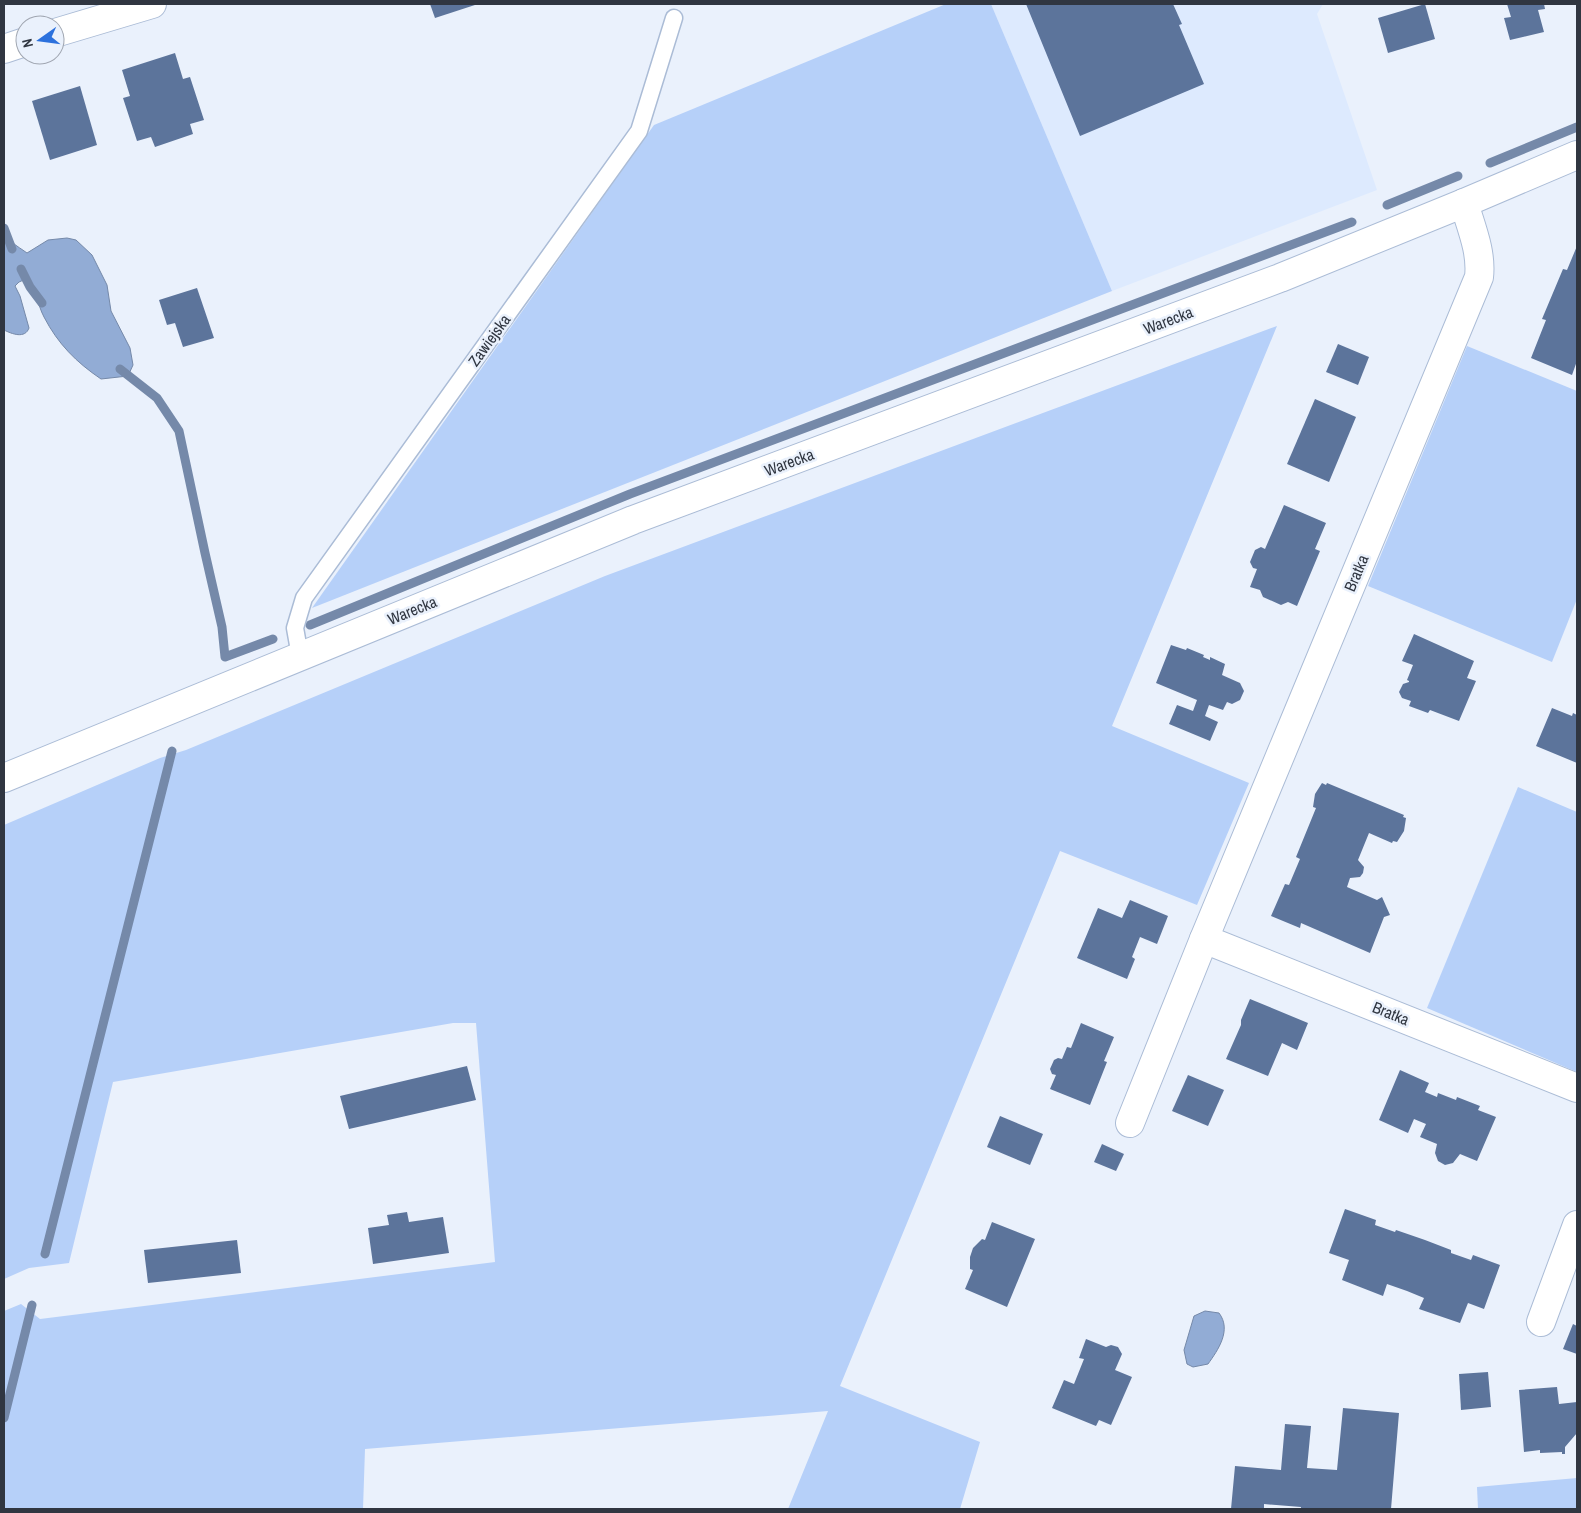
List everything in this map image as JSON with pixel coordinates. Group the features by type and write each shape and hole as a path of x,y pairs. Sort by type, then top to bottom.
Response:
{"street":[{"path":"65,30 152,4"},
{"name":"Warecka","path":"4,778 633,520 1280,278 1577,155"},
{"name":"Bratka","path":"1130,1123 1204,939 1479,277 1478,253 1464,203"},
{"name":"Bratka","path":"1204,939 1577,1088"},
{"path":"1541,1322 1577,1225"}],"lane":[{"name":"Zawiejska","path":"300,656 295,628 304,598 639,131 674,18"}],"shaded area":[{"path":"946,4 991,4 1112,291 312,608 654,125"},
{"path":"991,4 1323,4 1317,14 1377,190 1112,291"},
{"path":"4,229 10,240 27,253 48,240 67,238 76,240 92,255 107,285 111,311 130,348 133,365 128,376 101,379 76,359 49,327 35,292 26,279 15,286 20,296 29,328 25,334 21,335 4,330"},
{"path":"1277,326 1112,726 1249,783 1197,905 1060,851 840,1386 980,1442 960,1509 788,1509 828,1411 365,1449 363,1509 4,1509 4,1311 21,1304 40,1319 495,1262 476,1023 453,1023 113,1082 69,1263 29,1268 4,1279 4,825 160,758 186,750 605,576"},
{"path":"1467,346 1577,391 1577,599 1552,662 1368,586"},
{"path":"1518,787 1577,812 1577,1072 1427,1008"},
{"path":"1205,1311 1219,1313 1223,1319 1224,1333 1216,1353 1208,1364 1193,1367 1187,1364 1184,1350 1194,1316"},
{"path":"1577,1478 1577,1509 1478,1509 1477,1487"}],"building":[{"path":"430,4 478,4 435,18"},
{"path":"1026,4 1173,4 1182,24 1179,25 1204,84 1080,136"},
{"path":"1425,4 1435,39 1388,53 1378,18"},
{"path":"1507,4 1544,4 1545,9 1538,10 1544,32 1510,40 1504,18 1511,17"},
{"path":"175,53 183,79 190,77 204,120 190,124 193,134 155,147 151,137 137,141 123,98 130,96 122,70"},
{"path":"80,86 97,145 50,160 32,101"},
{"path":"1577,246 1577,361 1572,375 1531,358 1546,320 1542,319 1563,269 1567,270"},
{"path":"197,288 214,338 183,347 175,323 167,325 159,300"},
{"path":"1338,344 1369,357 1358,385 1326,372"},
{"path":"1315,399 1356,417 1329,482 1287,464"},
{"path":"1284,505 1326,523 1315,549 1320,551 1297,606 1288,602 1281,605 1263,597 1260,590 1250,587 1257,569 1253,568 1250,562 1255,550 1261,547 1265,549"},
{"path":"1414,634 1474,661 1467,678 1476,681 1459,721 1430,710 1428,713 1409,706 1411,701 1402,698 1399,692 1403,684 1409,682 1407,680 1413,665 1402,661"},
{"path":"1171,645 1186,650 1187,648 1204,655 1203,657 1210,660 1210,657 1225,664 1222,675 1240,683 1244,691 1240,700 1232,704 1227,702 1223,710 1209,705 1205,716 1218,722 1210,741 1169,724 1177,705 1193,711 1197,700 1156,683"},
{"path":"1552,708 1572,716 1573,713 1577,715 1577,763 1536,746"},
{"path":"1322,783 1326,785 1327,783 1404,815 1403,817 1406,818 1404,831 1397,842 1393,841 1392,843 1369,833 1358,860 1364,867 1363,873 1360,877 1350,878 1347,887 1377,900 1382,897 1390,915 1384,917 1370,953 1301,923 1300,928 1271,916 1285,884 1289,885 1300,859 1296,857 1316,808 1313,807 1315,794"},
{"path":"1130,900 1168,916 1157,944 1140,937 1132,957 1135,959 1127,979 1077,958 1098,908 1122,918"},
{"path":"1250,999 1308,1023 1297,1050 1282,1043 1268,1076 1226,1059"},
{"path":"1081,1023 1114,1037 1104,1061 1107,1062 1090,1105 1050,1089 1056,1075 1052,1074 1050,1069 1054,1060 1062,1059 1067,1047 1071,1048"},
{"path":"467,1066 476,1100 349,1129 340,1096"},
{"path":"1400,1070 1429,1083 1425,1092 1437,1097 1438,1093 1456,1100 1457,1097 1480,1106 1478,1110 1496,1117 1477,1161 1460,1154 1453,1163 1445,1165 1438,1161 1435,1153 1437,1144 1420,1137 1426,1124 1414,1119 1408,1133 1379,1120"},
{"path":"1188,1075 1224,1090 1208,1126 1172,1111"},
{"path":"1000,1116 1043,1134 1030,1165 987,1147"},
{"path":"1102,1144 1124,1154 1116,1171 1094,1162"},
{"path":"1345,1209 1376,1220 1375,1225 1425,1240 1451,1250 1451,1253 1471,1260 1473,1255 1500,1265 1484,1309 1468,1303 1460,1323 1419,1309 1424,1298 1407,1291 1387,1284 1383,1296 1342,1280 1349,1260 1329,1253"},
{"path":"407,1212 409,1222 443,1217 449,1253 373,1264 368,1228 389,1225 387,1215"},
{"path":"992,1222 1035,1239 1007,1307 965,1289 973,1270 970,1269 970,1257 973,1248 982,1239 985,1240"},
{"path":"237,1240 241,1273 148,1283 144,1250"},
{"path":"1573,1324 1577,1326 1577,1354 1563,1349"},
{"path":"1086,1339 1106,1347 1111,1345 1118,1347 1122,1354 1115,1370 1132,1377 1111,1425 1099,1420 1096,1426 1052,1408 1064,1380 1074,1384 1084,1359 1079,1358"},
{"path":"1488,1372 1491,1407 1461,1410 1459,1374"},
{"path":"1557,1387 1559,1404 1577,1402 1577,1433 1565,1447 1565,1454 1562,1454 1562,1452 1540,1453 1540,1450 1524,1452 1519,1390"},
{"path":"1343,1408 1399,1413 1391,1509 1301,1509 1301,1507 1264,1504 1264,1509 1231,1509 1235,1466 1281,1470 1285,1424 1311,1426 1307,1468 1337,1470"}],"waterway":[{"path":"1490,163 1577,127"},
{"path":"1387,205 1458,176"},
{"path":"310,625 630,494 1352,222"},
{"path":"4,228 12,249"},
{"path":"21,269 30,287 42,303"},
{"path":"120,369 157,398 179,431 222,627 225,657 273,639"},
{"path":"45,1254 172,751"},
{"path":"4,1418 32,1305"}]}
